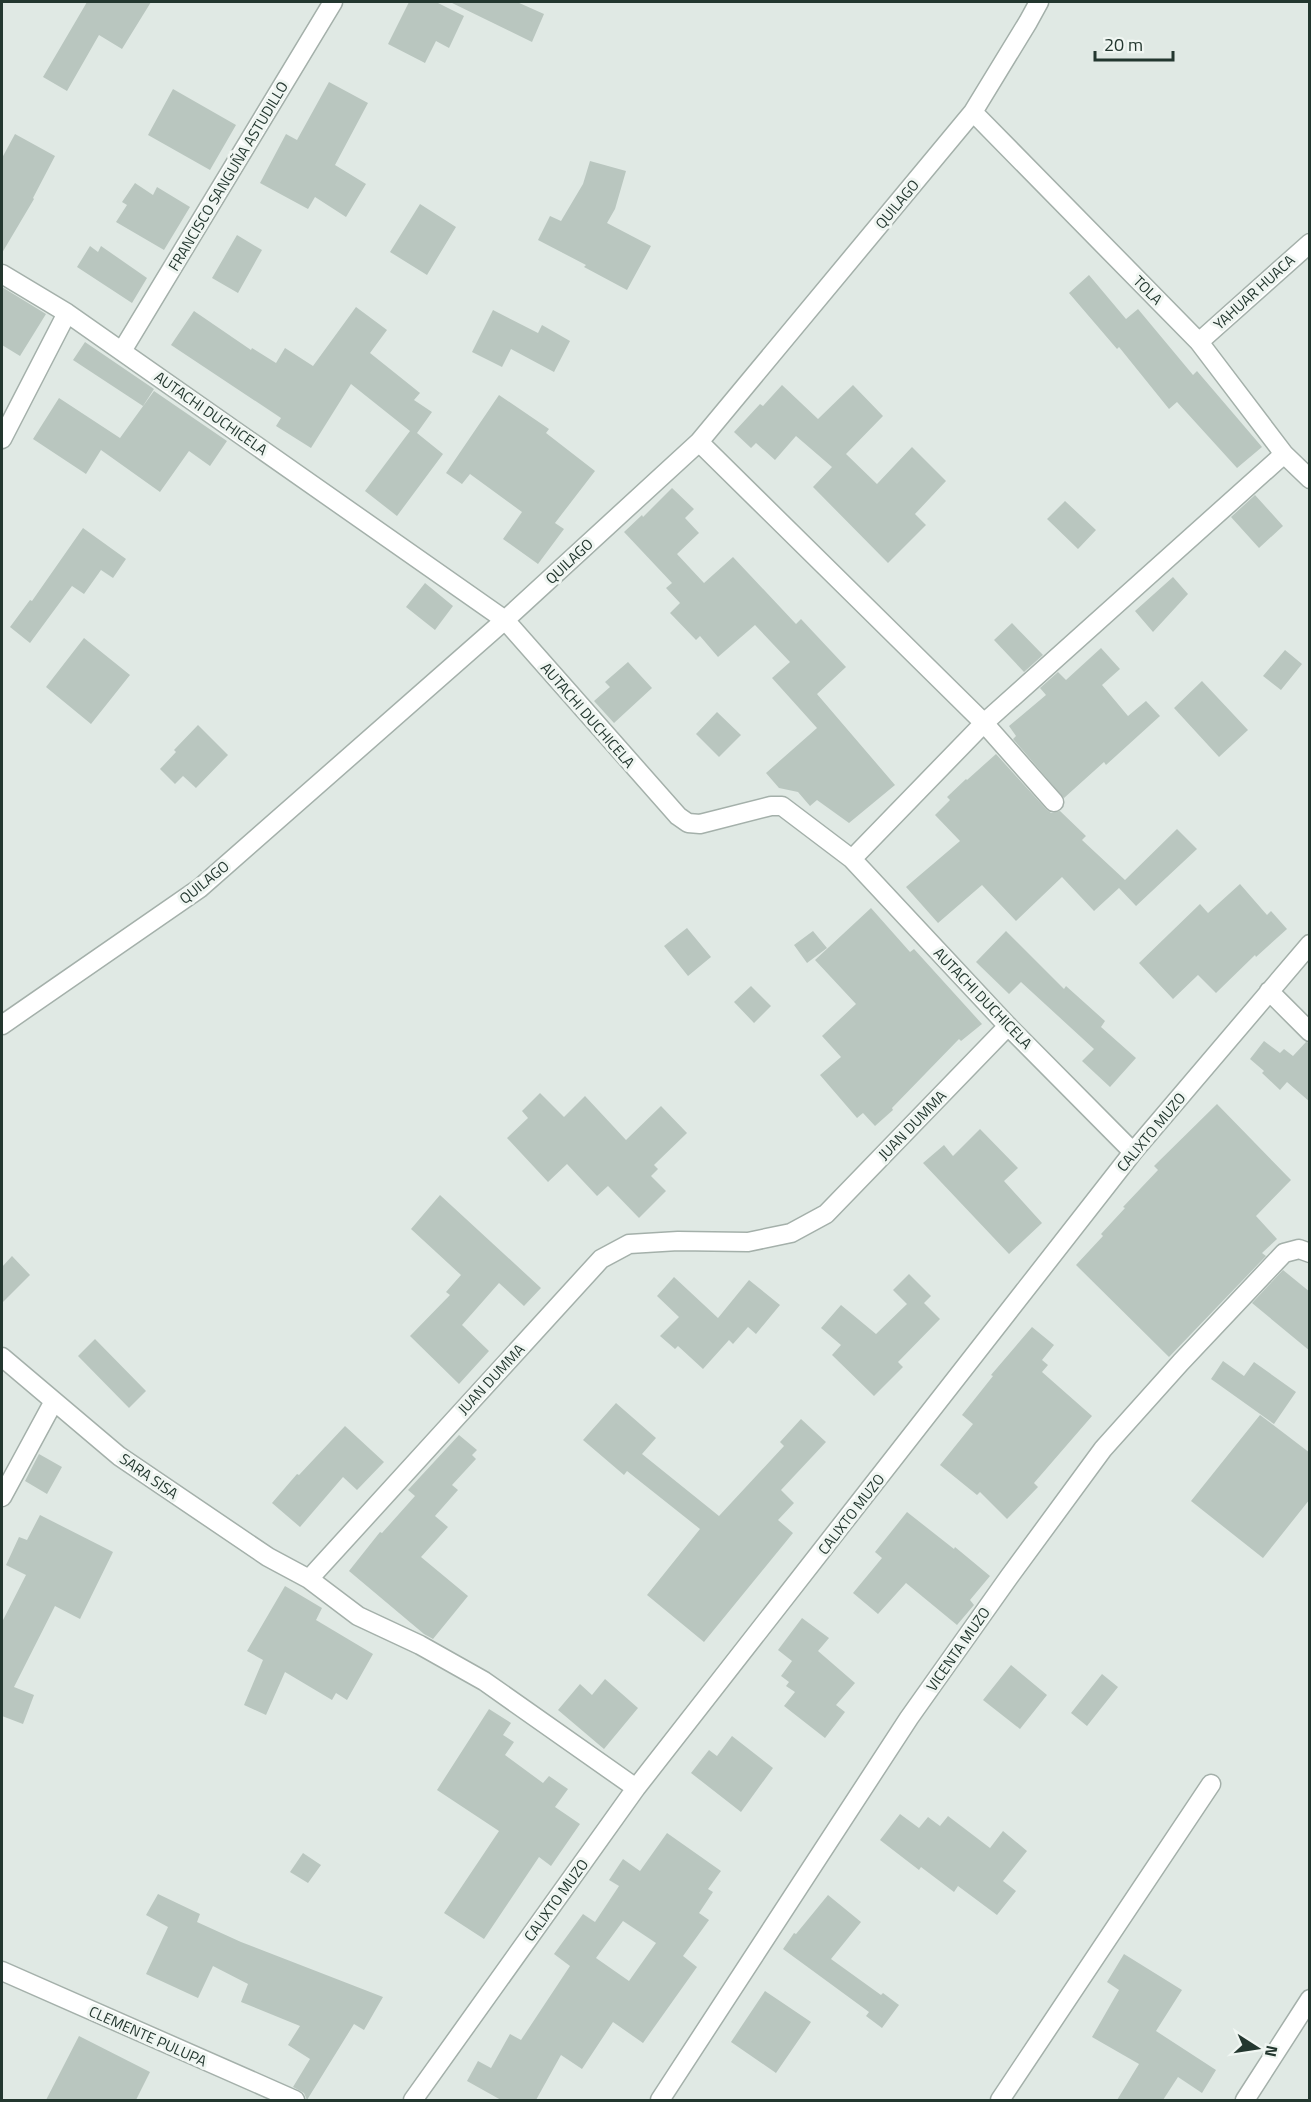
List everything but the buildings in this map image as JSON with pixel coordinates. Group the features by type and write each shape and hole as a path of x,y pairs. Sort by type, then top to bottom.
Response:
{"street":[{"name":"FRANCISCO SANGUÑA ASTUDILLO","path":"122,351 333,2"},
{"name":"QUILAGO","path":"2,1025 200,888 505,620 699,442 973,112 1039,2"},
{"name":"TOLA","path":"973,112 1199,342 1284,454 1310,479"},
{"name":"YAHUAR HUACA","path":"1199,342 1310,243"},
{"name":"AUTACHI DUCHICELA","path":"2,274 67,313 505,620 678,816 688,823 700,824 771,806 782,806 852,859 1008,1026 1133,1152"},
{"path":"2,439 67,313"},
{"path":"699,442 984,723 1054,802"},
{"path":"852,859 984,723 1284,454"},
{"name":"CALIXTO MUZO","path":"412,2100 636,1788 1133,1152 1310,944"},
{"path":"1269,991 1310,1032"},
{"name":"JUAN DUMMA","path":"309,1578 601,1259 629,1244 678,1240 748,1242 791,1233 826,1214 1008,1026"},
{"name":"VICENTA MUZO","path":"660,2100 909,1718 1103,1449 1284,1253 1299,1250 1310,1253"},
{"name":"SARA SISA","path":"2,1357 119,1456 268,1557 309,1578"},
{"path":"2,1497 54,1401"},
{"path":"309,1578 358,1616 420,1645 484,1682 636,1788"},
{"path":"1000,2100 1211,1784"},
{"name":"CLEMENTE PULUPA","path":"2,1971 295,2100"},
{"path":"1245,2100 1310,1999"}]}
